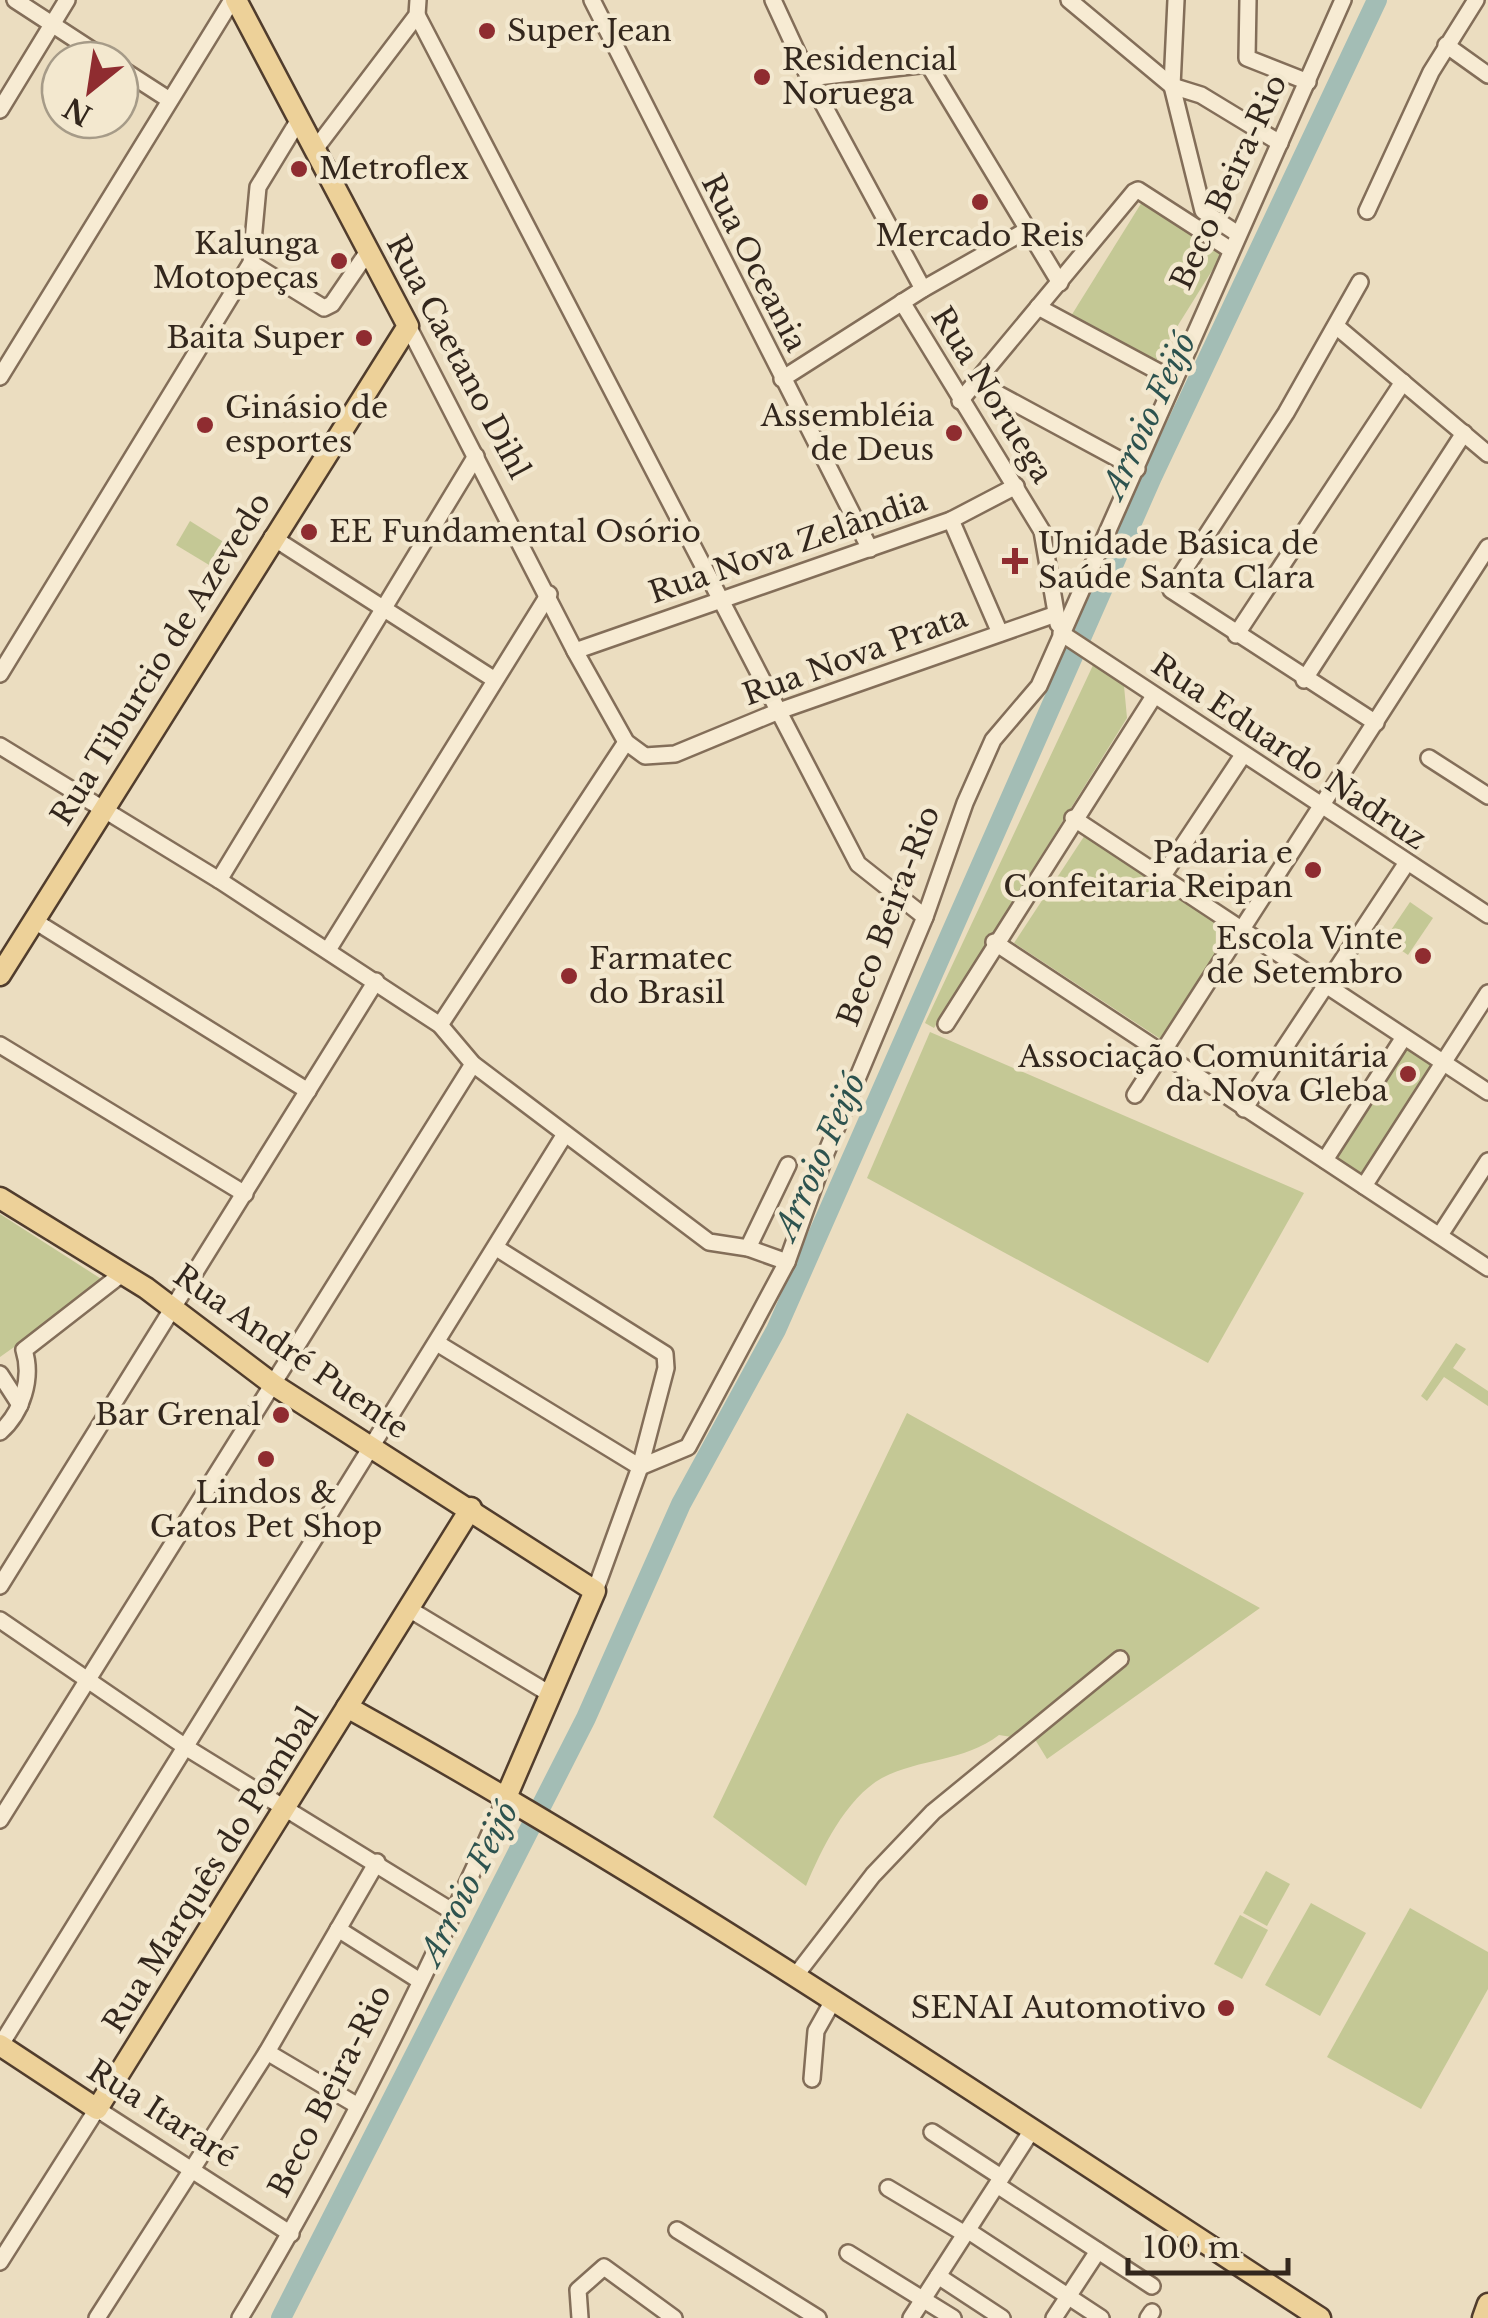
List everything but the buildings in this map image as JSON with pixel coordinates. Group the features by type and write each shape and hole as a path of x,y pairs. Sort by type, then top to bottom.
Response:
{"main road":[{"name":"Rua Caetano Dihl","path":"234,0 408,326"},
{"name":"Rua Tiburcio de Azevedo","path":"0,975 102,807 408,326"},
{"name":"Rua André Puente","path":"0,1198 123,1273 274,1384 595,1592"},
{"name":"Rua Marquês do Pombal","path":"97,2109 470,1508"},
{"name":"Beco Beira-Rio","path":"515,1800 550,1694 595,1592"},
{"path":"347,1707 552,1822 834,1998 1320,2318"},
{"name":"Rua Itararé","path":"0,2045 97,2109"},
{"path":"1484,2318 1488,2304"}],"street":[{"path":"15,0 76,40"},
{"path":"0,110 67,0"},
{"path":"0,377 168,99 234,0"},
{"name":"Rua Oceania","path":"592,0 870,550"},
{"name":"Rua Noruega","path":"772,0 809,78 923,288"},
{"path":"1069,0 1172,86 1201,95 1280,143"},
{"path":"1176,0 1172,86 1202,211 1238,234"},
{"path":"1248,0 1247,58 1308,82"},
{"name":"Beco Beira-Rio","path":"595,1592 640,1468 688,1447 787,1262 826,1153 924,917 964,803 994,740 1039,686 1064,635 1172,379 1343,0"},
{"path":"1366,211 1446,45 1476,0"},
{"path":"316,148 417,7 858,864 924,917"},
{"path":"1446,45 1488,75"},
{"path":"809,78 926,62 1060,283"},
{"path":"140,81 168,99"},
{"path":"0,674 251,263 258,187 300,118"},
{"path":"960,401 1138,190 1231,250"},
{"path":"782,379 923,288 1027,230"},
{"path":"251,263 324,308 332,304 369,250"},
{"path":"1360,282 1286,413 1171,590 1236,636 1376,723"},
{"name":"Rua Noruega","path":"902,302 1042,530 1056,614 1064,635"},
{"path":"1038,307 1172,379"},
{"name":"Rua Caetano Dihl","path":"408,326 626,742"},
{"path":"1336,326 1488,454"},
{"path":"976,382 1137,468"},
{"path":"1236,636 1404,382"},
{"path":"1304,680 1464,434"},
{"path":"219,880 476,456"},
{"name":"Rua Nova Zelândia","path":"575,651 951,520 1016,486"},
{"path":"951,520 1000,633"},
{"path":"272,537 495,680"},
{"path":"1135,1095 1488,547"},
{"path":"328,950 549,594"},
{"name":"Rua Nova Prata","path":"626,742 645,756 675,754 779,711 1056,614"},
{"name":"Rua Eduardo Nadruz","path":"1064,635 1488,915"},
{"path":"946,1024 994,942 1154,696"},
{"path":"440,1025 626,742"},
{"path":"0,746 219,880 440,1025 473,1064 709,1242 748,1248 787,1262"},
{"path":"1162,877 1243,756"},
{"path":"1429,758 1488,796"},
{"path":"1073,818 1488,1092"},
{"path":"1244,1109 1406,864"},
{"path":"34,920 308,1091"},
{"path":"994,942 1488,1268"},
{"path":"0,1586 376,981"},
{"path":"1364,1186 1488,993"},
{"path":"1324,1160 1404,1037"},
{"path":"0,1046 245,1194"},
{"path":"0,1820 473,1064"},
{"path":"0,2045 498,1249 565,1134"},
{"path":"1440,1236 1488,1160"},
{"path":"748,1248 788,1165"},
{"path":"437,1344 640,1468 666,1368 665,1354 498,1249"},
{"path":"20,1405 0,1371 123,1273"},
{"path":"0,1432 20,1405 27,1382 24,1350"},
{"path":"409,1609 550,1694"},
{"path":"0,1620 188,1748 456,1913"},
{"path":"796,1975 873,1875 933,1812 1120,1659"},
{"name":"Beco Beira-Rio","path":"240,2318 291,2234 515,1800"},
{"path":"98,2318 266,2052 377,1862"},
{"path":"338,1929 420,1981"},
{"path":"812,2079 816,2031 834,1998"},
{"path":"266,2052 358,2106"},
{"name":"Rua Itararé","path":"97,2109 291,2234"},
{"name":"Rua Marquês do Pombal","path":"0,2262 97,2109"},
{"path":"911,2318 1032,2130"},
{"path":"932,2132 1152,2286"},
{"path":"888,2188 966,2232 1101,2318"},
{"path":"677,2230 818,2318"},
{"path":"1054,2318 1098,2251"},
{"path":"848,2253 953,2318"},
{"path":"580,2318 578,2290 604,2268 667,2315"},
{"path":"938,2276 1002,2318"}],"green space":[{"path":"1142,202 1223,253 1152,367 1071,316"},
{"path":"190,521 238,551 224,574 176,545"},
{"path":"1095,661 1124,686 1127,718 934,1028 925,1023"},
{"path":"1085,835 1233,932 1162,1040 1014,943"},
{"path":"1410,902 1433,918 1408,955 1385,939"},
{"path":"930,1032 1304,1193 1208,1363 867,1178"},
{"path":"1408,1045 1435,1064 1358,1178 1332,1160"},
{"path":"0,1214 106,1282 0,1357"},
{"path":"1456,1343 1466,1349 1453,1368 1488,1391 1488,1406 1444,1377 1427,1401 1421,1396"},
{"path":"907,1413 1260,1608 1047,1759 1036,1741 999,1735 971,1750 882,1778 846,1811 806,1886 713,1817"},
{"path":"1266,1871 1290,1884 1267,1926 1243,1913"},
{"path":"1311,1903 1366,1933 1320,2016 1265,1985"},
{"path":"1410,1908 1488,1952 1488,1989 1421,2109 1327,2057"},
{"path":"1240,1915 1268,1930 1242,1979 1214,1964"}],"waterway":[{"name":"Arroio Feijó","path":"281,2318 586,1718 681,1504 776,1330 1152,477 1377,0"}],"place":[{"name":"Super Jean","path":"487,31"},
{"name":"Residencial Noruega","path":"762,77"},
{"name":"Metroflex","path":"299,169"},
{"name":"Mercado Reis","path":"980,202"},
{"name":"Kalunga Motopeças","path":"339,261"},
{"name":"Baita Super","path":"364,338"},
{"name":"Ginásio de esportes","path":"205,425"},
{"name":"Assembléia de Deus","path":"954,433"},
{"name":"EE Fundamental Osório","path":"309,532"},
{"name":"Unidade Básica de Saúde Santa Clara","path":"1015,561"},
{"name":"Padaria e Confeitaria Reipan","path":"1313,870"},
{"name":"Escola Vinte de Setembro","path":"1423,956"},
{"name":"Farmatec do Brasil","path":"569,976"},
{"name":"Associação Comunitária da Nova Gleba","path":"1408,1074"},
{"name":"Bar Grenal","path":"281,1415"},
{"name":"Lindos & Gatos Pet Shop","path":"266,1459"},
{"name":"SENAI Automotivo","path":"1226,2008"}]}
